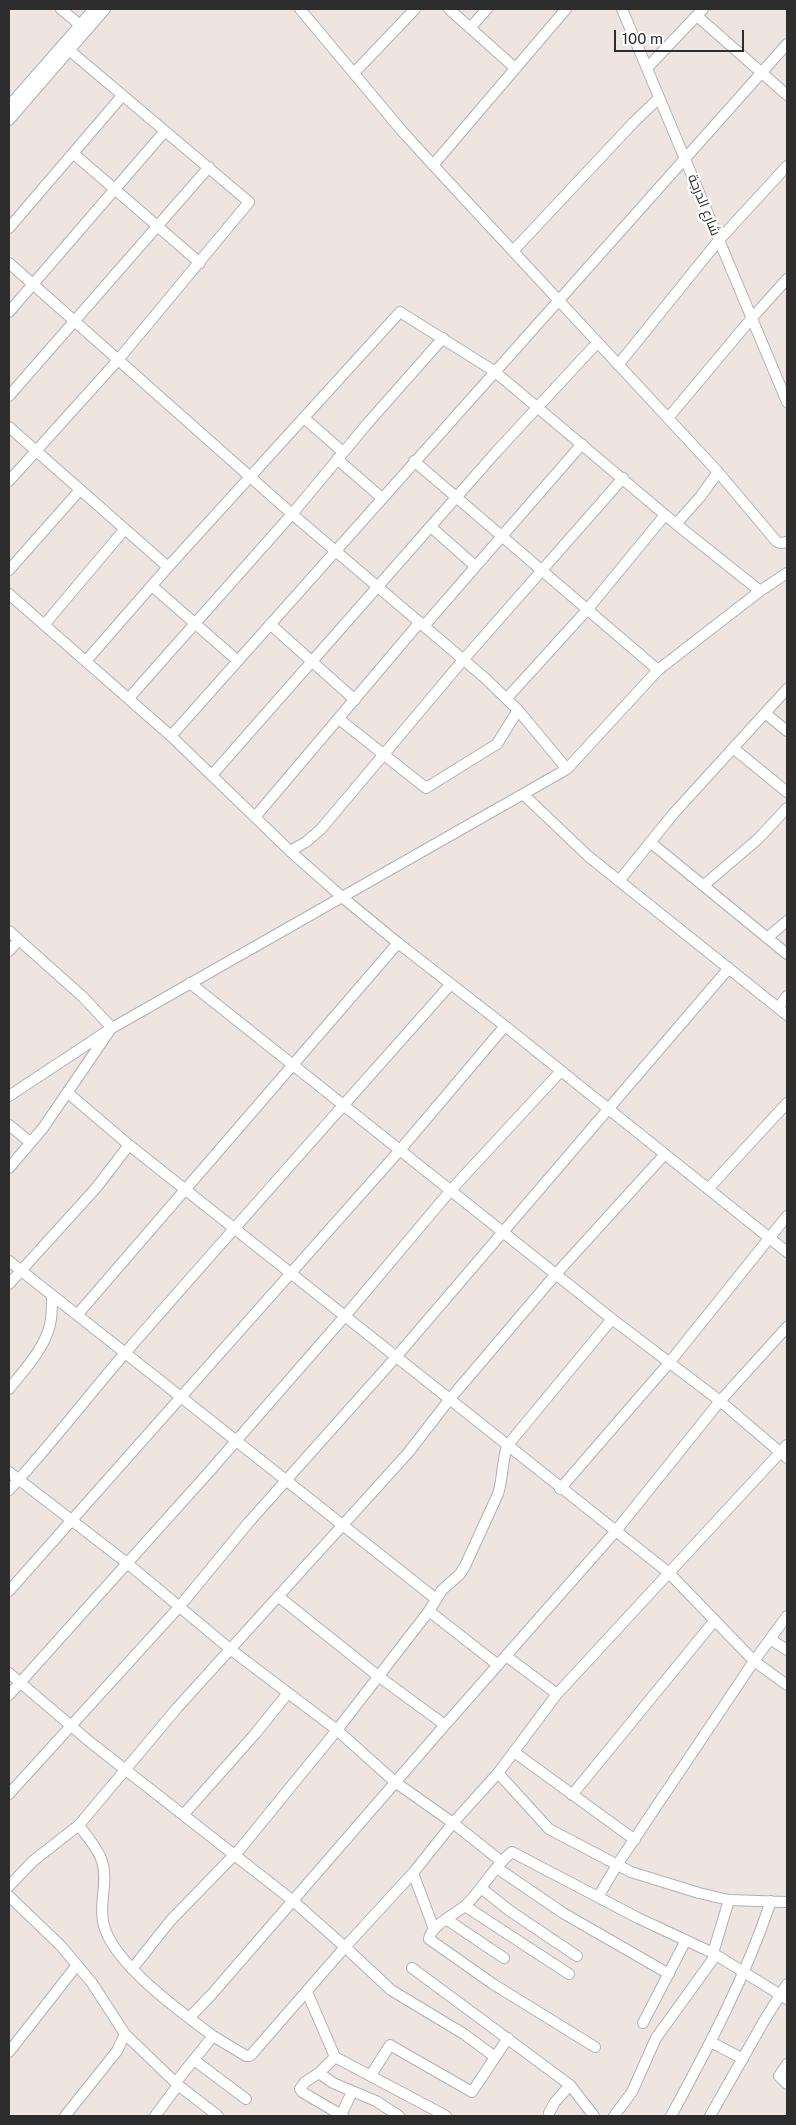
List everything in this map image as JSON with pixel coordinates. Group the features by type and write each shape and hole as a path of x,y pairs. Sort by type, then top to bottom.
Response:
{"street":[{"path":"61,9 80,26"},
{"path":"9,106 94,9"},
{"path":"9,120 105,9"},
{"path":"300,9 433,165 718,472 777,542 781,544 787,542"},
{"path":"354,73 413,9"},
{"path":"449,9 515,68"},
{"path":"470,28 487,9"},
{"path":"433,165 566,9"},
{"name":"شارع الدرجة","path":"622,9 751,319 787,399"},
{"path":"647,68 700,12 787,95"},
{"path":"171,736 684,157 787,44"},
{"path":"9,481 118,360 249,202 69,50"},
{"path":"9,228 12,217 74,154 122,96"},
{"path":"512,251 659,98"},
{"path":"9,312 166,131"},
{"path":"74,154 200,263"},
{"path":"618,365 719,240 787,166"},
{"path":"9,396 209,167"},
{"path":"9,263 334,551 464,659 518,710 567,769"},
{"path":"668,418 751,319 787,280"},
{"path":"86,661 168,567 400,312 494,371 665,515 760,590"},
{"path":"129,698 193,623 292,514 443,338"},
{"path":"212,775 313,662 377,586 537,407 597,343"},
{"path":"304,418 382,498"},
{"path":"9,427 168,567"},
{"path":"255,818 338,719 582,444"},
{"path":"414,461 456,499 658,670"},
{"path":"676,524 718,472"},
{"path":"290,851 306,842 321,829 464,659 543,572 623,478"},
{"path":"9,570 80,490"},
{"path":"506,698 587,610 665,515"},
{"path":"431,527 475,566"},
{"path":"44,625 124,530"},
{"path":"9,1096 112,1028 567,769 658,670 760,590 787,573"},
{"path":"152,586 238,661"},
{"path":"9,594 171,736 290,851 342,897 398,944 561,1070 787,1252"},
{"path":"270,624 355,700"},
{"path":"619,881 650,842 787,689"},
{"path":"338,719 423,788 430,787 497,744 518,710"},
{"path":"765,714 787,731"},
{"path":"733,748 787,792"},
{"path":"523,794 554,825 619,881 787,1015"},
{"path":"704,884 758,840 787,808"},
{"path":"650,842 704,884 787,954"},
{"path":"767,938 787,921"},
{"path":"9,931 83,997 112,1028"},
{"path":"9,951 19,940"},
{"path":"77,1315 398,944"},
{"path":"9,1794 180,1606 285,1480 396,1357 729,968"},
{"path":"190,983 612,1319 720,1401 784,1456"},
{"path":"9,1490 299,1153 450,985"},
{"path":"778,1008 787,996"},
{"path":"9,1591 400,1150 505,1026"},
{"path":"9,1168 44,1128 112,1028"},
{"path":"9,1695 236,1441 451,1190 561,1070"},
{"path":"68,1093 128,1145 185,1188 560,1489 669,1573 754,1660 787,1685"},
{"path":"708,1189 787,1103"},
{"path":"9,1125 30,1142"},
{"path":"9,1284 96,1188 128,1145"},
{"path":"9,1886 34,1861 79,1825 230,1649 343,1527 408,1453 449,1400 556,1274 665,1154"},
{"path":"560,1489 669,1363 787,1216"},
{"path":"9,1261 436,1599"},
{"path":"9,1389 35,1355 46,1336 51,1320 52,1295"},
{"path":"132,1969 171,1920 235,1854 337,1730 429,1611 442,1590 460,1574 498,1494 502,1480 503,1457 507,1446 612,1319"},
{"path":"189,2018 616,1532 720,1401 787,1327"},
{"path":"79,1825 102,1860 104,1928 110,1943 132,1969 189,2018 213,2036 249,2056 307,1992 345,1946 413,1873 453,1822 498,1773 557,1694 669,1573 784,1456 787,1445"},
{"path":"9,1472 127,1563 230,1649 337,1730 395,1782 453,1822 500,1865 568,1916 669,1974"},
{"path":"279,1597 378,1676 445,1725"},
{"path":"429,1611 498,1665"},
{"path":"598,1897 617,1865 754,1660 787,1617"},
{"path":"572,1795 715,1620"},
{"path":"770,1639 787,1650"},
{"path":"506,1656 557,1694"},
{"path":"9,1673 71,1727 292,1900 345,1946 391,1990 464,2034 495,2058"},
{"path":"184,1814 255,1734 288,1693"},
{"path":"514,1752 634,1840"},
{"path":"498,1773 549,1829 617,1865 643,1876 729,1900 787,1902"},
{"path":"595,2047 493,1984 432,1942 429,1936 446,1918 465,1906 512,1852 714,1954 784,1997"},
{"path":"413,1873 434,1930"},
{"path":"481,1888 577,1956"},
{"path":"9,1896 61,1946 92,1984 126,2034 177,2083 218,2116"},
{"path":"614,2116 632,2092 656,2038 714,1954 729,1900"},
{"path":"671,2116 711,2042 745,1972 771,1901"},
{"path":"465,1906 569,1974"},
{"path":"446,1918 504,1958"},
{"path":"643,2023 686,1940"},
{"path":"9,2052 77,1965"},
{"path":"412,1968 570,2085 594,2116"},
{"path":"710,2116 764,2021 784,1997 787,1984"},
{"path":"307,1992 335,2057 446,2116"},
{"path":"65,2116 117,2051 126,2034"},
{"path":"155,2116 177,2083 213,2036"},
{"path":"371,2075 390,2045 472,2092 508,2038"},
{"path":"711,2042 743,2059"},
{"path":"335,2057 319,2073 301,2086 302,2092 342,2116 352,2092"},
{"path":"194,2060 246,2099"},
{"path":"787,2064 779,2076 787,2084"},
{"path":"319,2073 352,2092 376,2101 399,2116"},
{"path":"549,2113 555,2102 570,2085"}]}
